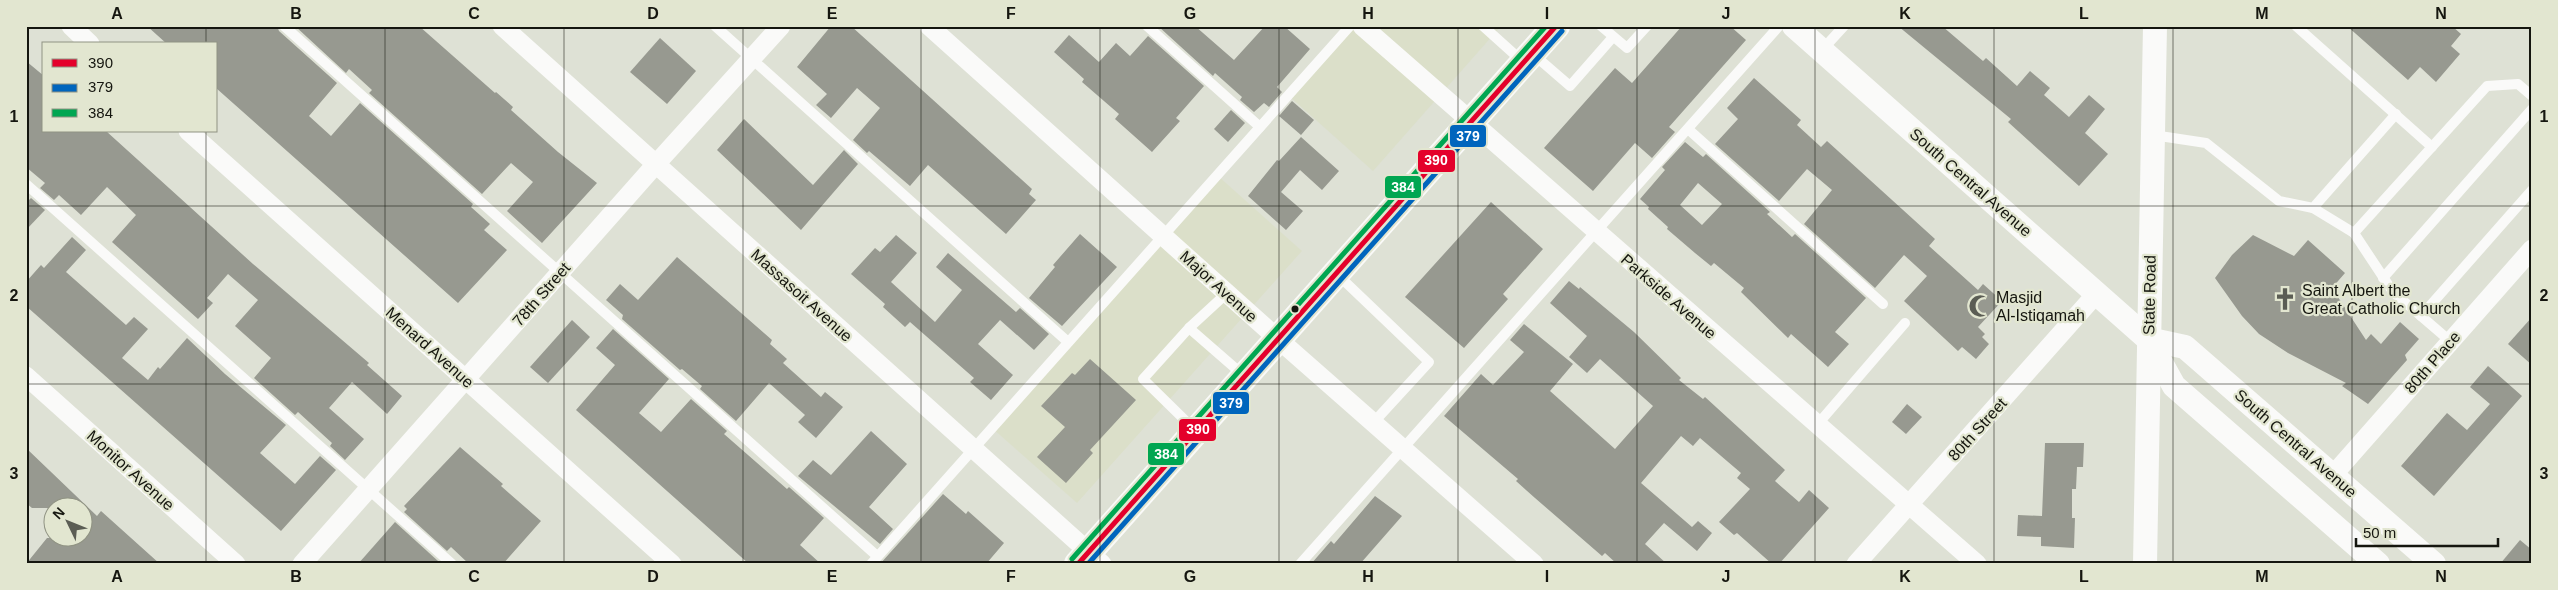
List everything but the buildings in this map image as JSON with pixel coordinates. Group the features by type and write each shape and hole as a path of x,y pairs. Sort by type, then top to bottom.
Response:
{"main road":[{"path":"1090,560 1196,431 1556,26"}],"street":[{"path":"71,26 88,42"},
{"name":"Massasoit Avenue","path":"502,26 973,448 1090,560"},
{"name":"78th Street","path":"302,564 656,164 781,26"},
{"name":"Major Avenue","path":"929,26 1278,339 1534,564"},
{"name":"Parkside Avenue","path":"1362,26 1470,123 1977,564"},
{"name":"South Central Avenue","path":"1794,26 2148,339 2174,386 2378,564"},
{"name":"State Road","path":"2145,564 2155,26"},
{"name":"Menard Avenue","path":"189,132 672,564"},
{"name":"80th Place","path":"2333,475 2532,249"},
{"name":"80th Street","path":"1856,564 2097,293"},
{"name":"South Central Avenue","path":"2148,339 2185,347 2434,564"},
{"name":"Monitor Avenue","path":"26,376 236,564"}],"lane":[{"path":"284,26 560,273 874,560 1350,26"},
{"path":"716,26 1068,342"},
{"path":"1148,26 1260,127"},
{"path":"1483,26 1570,86 1613,37"},
{"path":"1600,26 1627,48 1647,26"},
{"path":"1300,564 1779,26"},
{"path":"1822,50 1844,26"},
{"path":"2296,26 2432,147"},
{"path":"2354,233 2488,86 2518,84 2532,96"},
{"path":"2384,278 2532,109"},
{"path":"2313,208 2396,114"},
{"path":"1688,129 1883,304"},
{"path":"2153,135 2206,143 2279,200 2313,208 2354,233 2393,292 2450,341"},
{"path":"26,184 452,564"},
{"path":"2421,316 2532,190"},
{"path":"1336,273 1429,362 1373,423"},
{"path":"1196,431 1143,378 1189,328 1227,293"},
{"path":"1818,425 1905,323"},
{"path":"1189,328 1245,376"}],"shaded area":[{"path":"1350,26 1501,26 1373,171 1288,95"},
{"path":"1217,175 1302,251 1077,503 992,428"}],"transit line":[{"name":"384","path":"1072,559 1546,26"},
{"name":"390","path":"1078,564 1556,26"},
{"name":"379","path":"1088,564 1562,31"}],"place":[{"name":"Saint Albert the Great Catholic Church","path":"2285,299"},
{"name":"Masjid Al-Istiqamah","path":"1980,306"}]}
